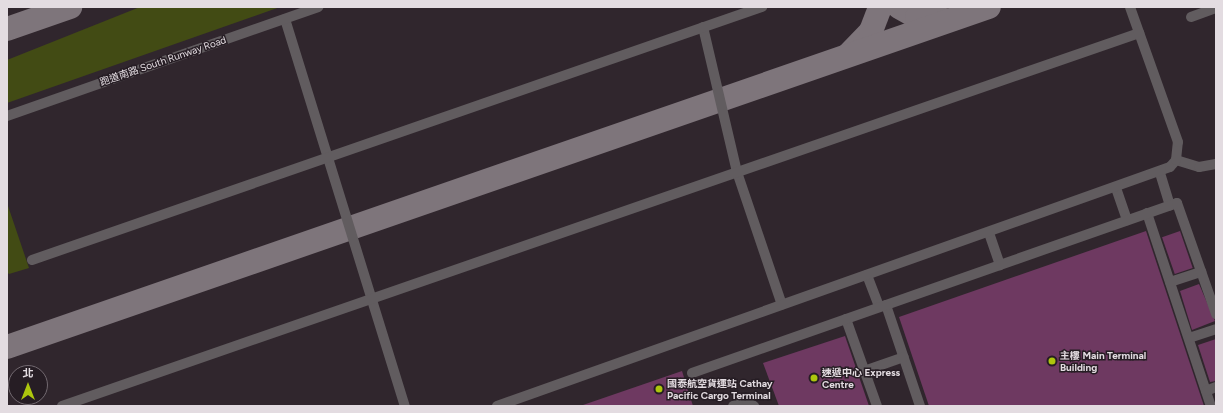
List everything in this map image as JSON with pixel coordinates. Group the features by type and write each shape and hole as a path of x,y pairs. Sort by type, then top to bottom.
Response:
{"lane":[{"name":"跑道南路 South Runway Road","path":"7,116 319,7"},
{"path":"32,260 762,7"},
{"path":"497,406 1160,173 1176,160 1178,142 1130,7"},
{"path":"1192,17 1216,8"},
{"path":"285,19 330,157 370,299 405,406"},
{"path":"703,27 737,172 782,305"},
{"path":"62,406 74,404 370,299 1139,33"},
{"path":"1176,160 1199,166 1216,164"},
{"path":"1160,173 1170,205"},
{"path":"1116,188 1127,220"},
{"path":"692,373 1177,203 1216,314"},
{"path":"1146,214 1189,338 1211,389 1212,406"},
{"path":"989,233 1000,265"},
{"path":"1170,282 1201,272"},
{"path":"868,275 904,357 920,406"},
{"path":"846,319 877,406"},
{"path":"1189,338 1216,329"},
{"path":"864,371 904,357"},
{"path":"734,406 746,401 754,406"}],"green space":[{"path":"140,7 280,7 7,103 7,60"},
{"path":"7,203 29,268 9,274 7,272"}],"building":[{"name":"主樓 Main Terminal Building","path":"1146,231 1204,406 929,406 899,317"},
{"path":"1180,231 1193,268 1175,274 1162,237"},
{"path":"1199,284 1215,321 1192,330 1180,291"},
{"name":"速遞中心 Express Centre","path":"845,336 869,406 779,406 763,363"},
{"path":"1216,339 1216,381 1210,382 1198,345"},
{"name":"國泰航空貨運站 Cathay Pacific Cargo Terminal","path":"682,371 693,406 583,405"}],"taxiway":[{"path":"7,29 70,7"},
{"path":"849,54 871,31 880,7"},
{"path":"899,7 917,17 945,20"},
{"path":"7,347 989,7"}],"place":[{"name":"主樓 Main Terminal Building","path":"1052,361"},
{"name":"速遞中心 Express Centre","path":"814,378"},
{"name":"國泰航空貨運站 Cathay Pacific Cargo Terminal","path":"659,389"}]}
